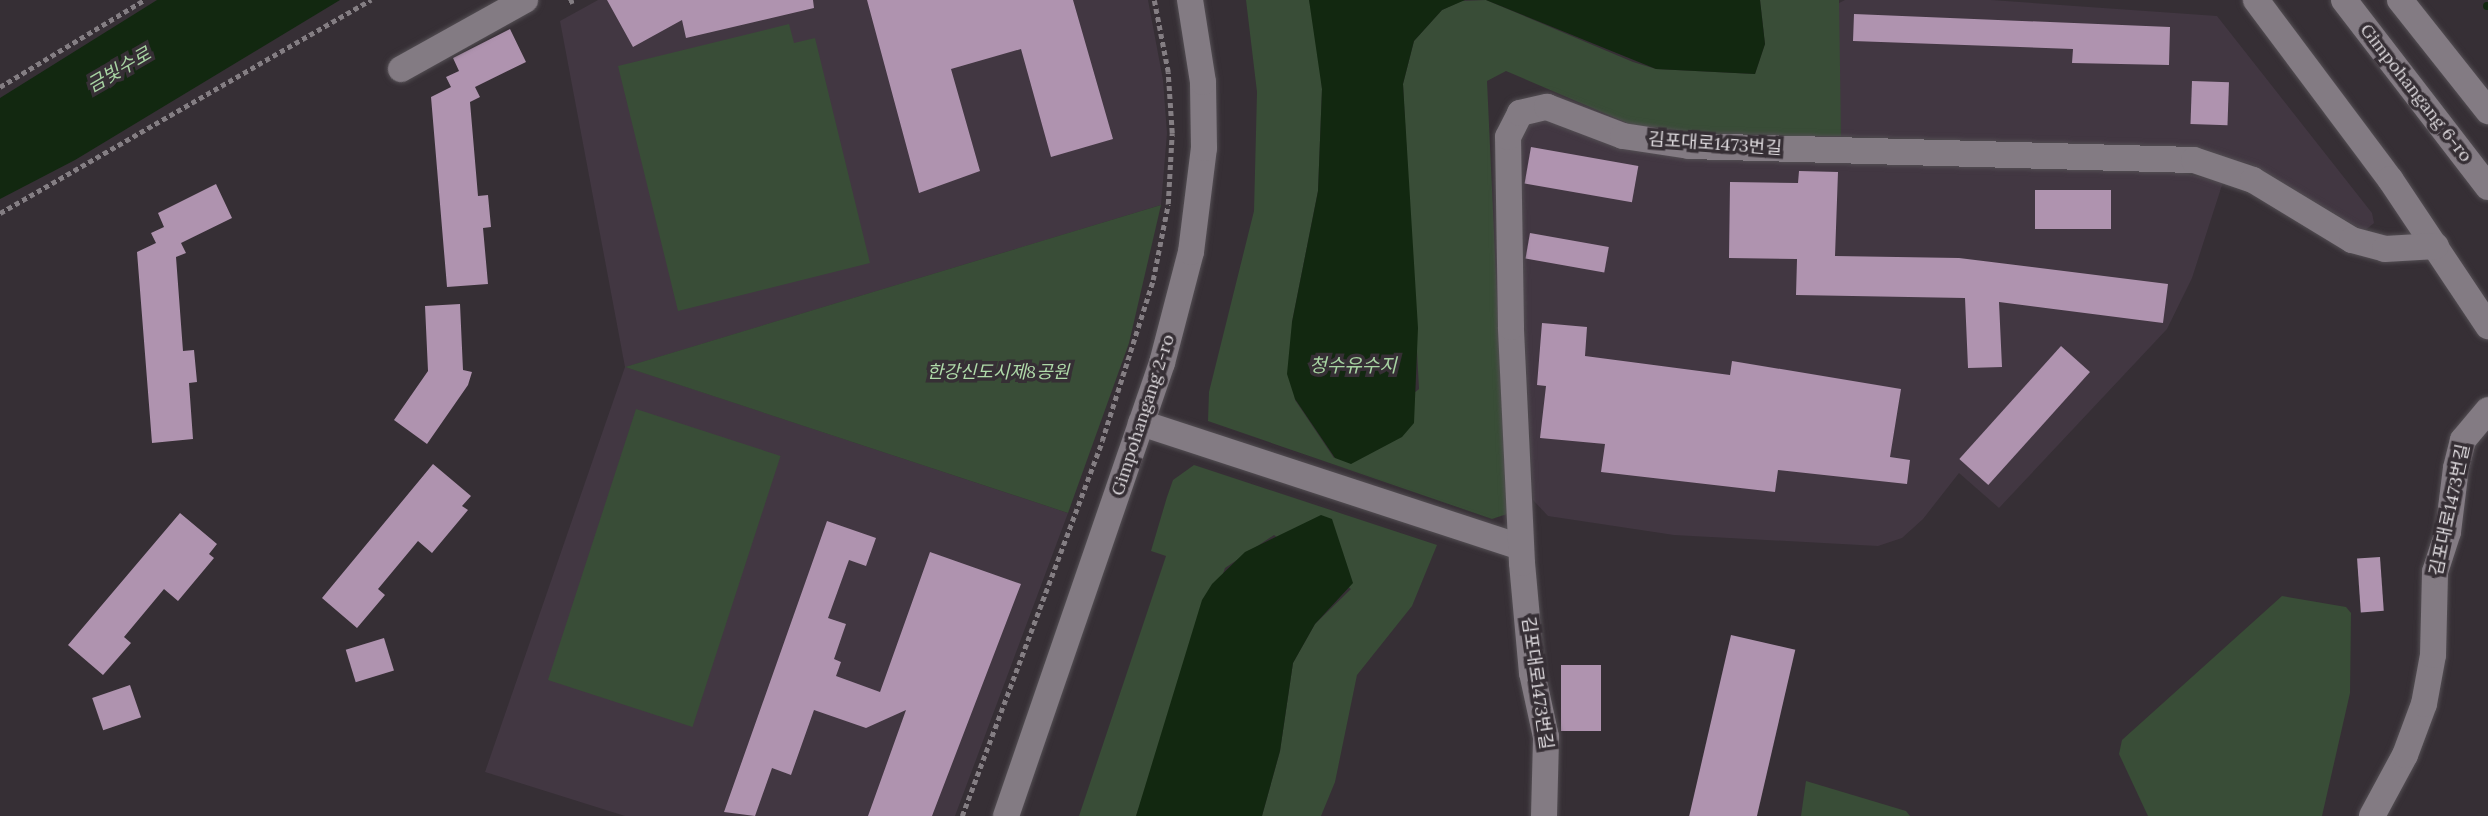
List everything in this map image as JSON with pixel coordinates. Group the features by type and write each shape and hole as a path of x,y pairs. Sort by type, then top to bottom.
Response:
{"street":[{"path":"401,69 526,0"},
{"name":"Gimpohangang 2-ro","path":"1006,816 1142,423 1191,252 1200,197 1203,82 1190,0"},
{"path":"2256,0 2360,136 2488,326"},
{"name":"Gimpohangang 6-ro","path":"2344,0 2488,187"},
{"path":"2400,0 2488,111"},
{"name":"김포대로1473번길","path":"1544,816 1546,737 1532,673 1520,547 1506,181 1512,122 1534,107 1547,107 1623,136 1689,146 2194,160 2253,180 2352,240 2385,249 2435,246"},
{"name":"김포대로1473번길","path":"2372,816 2405,755 2424,704 2433,655 2435,572 2448,533 2456,468 2463,440 2488,410"},
{"path":"1142,423 1520,547"}],"path":[{"path":"0,87 144,0"},
{"path":"0,213 372,0"},
{"path":"962,816 1106,430 1153,281 1168,204 1172,133 1168,72 1154,0"}],"shaded area":[{"path":"598,0 1148,0 1163,80 1167,133 1161,205 626,367 1068,513 955,816 625,816 485,772 625,367 560,21"},
{"path":"1845,0 1991,0 2217,16 2372,213 2374,223 2364,231 2250,164 2196,149 1841,136 1836,53 1839,3"},
{"path":"1535,116 1629,150 1662,155 2174,171 2223,182 2192,278 2167,329 1999,508 1959,473 1923,519 1902,538 1878,546 1674,535 1548,516 1533,500 1517,178 1518,140"}],"green space":[{"path":"1246,0 1309,0 1318,37 1322,89 1318,191 1292,322 1295,400 1334,458 1419,389 1403,84 1414,41 1442,10 1461,1 1486,0 1633,62 1656,69 1755,74 1765,44 1760,0 1839,0 1841,136 1720,137 1632,125 1506,71 1487,81 1507,514 1492,519 1208,421 1209,392 1254,211 1257,92"},
{"path":"789,24 794,43 815,38 870,263 678,311 618,66"},
{"name":"한강신도시제8공원","path":"1161,205 1129,343 1068,513 625,367"},
{"path":"636,409 781,456 692,727 548,680"},
{"path":"1194,465 1437,545 1412,606 1357,675 1335,782 1321,816 1262,816 1280,751 1293,663 1315,624 1351,589 1274,535 1225,568 1136,816 1079,816 1166,556 1151,551 1167,497 1173,480"},
{"path":"2282,596 2346,607 2351,613 2350,693 2322,816 2148,816 2119,754 2122,740"},
{"path":"1806,781 1906,811 1910,816 1801,816"}],"water":[{"name":"금빛수로","path":"157,0 340,0 75,160 0,199 0,98"},
{"name":"청수유수지","path":"1309,0 1465,0 1442,10 1414,41 1403,84 1418,328 1414,423 1402,437 1351,464 1335,458 1295,399 1287,374 1292,322 1318,191 1322,89"},
{"path":"1486,0 1760,0 1765,44 1755,74 1656,69"},
{"path":"1321,515 1332,519 1353,583 1315,624 1293,663 1280,751 1262,816 1136,816 1202,600 1212,584 1245,552"}],"building":[{"path":"607,0 813,0 814,8 686,38 682,20 633,47"},
{"path":"867,0 1073,0 1113,139 1051,157 1021,49 951,69 980,171 919,193"},
{"path":"1854,14 2170,27 2169,65 2072,63 2073,49 1853,41"},
{"path":"510,29 526,62 475,87 480,97 470,102 478,196 488,195 491,227 483,228 488,284 447,287 431,97 451,87 446,77 459,71 453,58"},
{"path":"2192,81 2229,82 2227,125 2190,124"},
{"path":"1531,147 1638,166 1632,202 1525,183"},
{"path":"1799,171 1838,172 1835,256 1959,258 2168,284 2163,323 1999,302 2002,367 1968,368 1965,298 1796,295 1797,259 1729,258 1730,182 1798,183"},
{"path":"216,184 232,218 181,243 186,253 176,257 183,351 194,350 197,382 189,383 193,439 152,443 137,252 156,243 151,233 164,227 158,213"},
{"path":"2035,190 2111,190 2111,229 2035,229"},
{"path":"1530,233 1609,247 1604,272 1525,259"},
{"path":"460,304 463,370 472,372 468,385 427,444 394,420 428,371 425,306"},
{"path":"1542,323 1587,327 1585,356 1730,375 1732,361 1901,389 1890,457 1910,460 1907,484 1778,470 1775,492 1601,472 1605,444 1540,438 1546,386 1537,385"},
{"path":"2061,346 2090,372 1988,485 1959,459"},
{"path":"433,464 471,496 462,506 468,510 432,553 418,541 378,589 385,595 357,628 322,598"},
{"path":"180,513 217,544 209,554 214,558 178,601 164,589 124,637 131,643 103,675 68,645"},
{"path":"827,521 876,538 866,566 849,560 828,618 846,624 834,659 841,662 836,676 880,692 930,552 1021,584 932,816 868,816 906,710 866,728 814,710 791,775 772,768 755,816 724,812"},
{"path":"2380,557 2384,611 2361,612 2357,559"},
{"path":"1731,635 1795,650 1757,816 1689,816"},
{"path":"384,638 394,671 356,682 346,650"},
{"path":"1561,665 1601,665 1601,731 1561,731"},
{"path":"130,685 141,717 103,730 92,698"}]}
